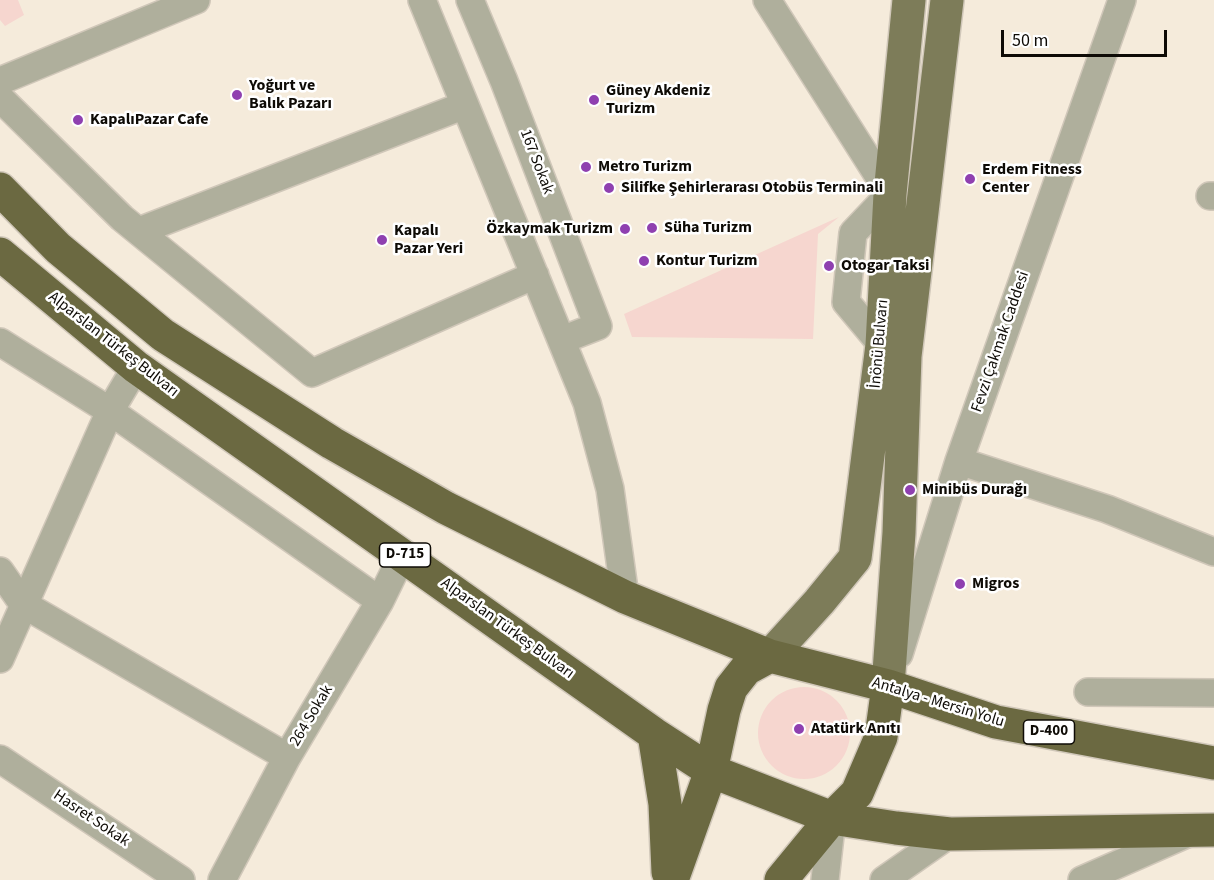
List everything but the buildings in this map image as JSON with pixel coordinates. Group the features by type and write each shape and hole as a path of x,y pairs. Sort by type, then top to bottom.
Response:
{"highway":[{"path":"0,189 58,248 163,335 332,443 446,508 625,597 770,656"},
{"name":"Alparslan Türkeş Bulvarı","path":"0,254 136,367 654,734 711,771 832,818"},
{"name":"Antalya - Mersin Yolu","path":"770,656 888,686 996,722 1214,763"},
{"path":"670,880 711,771 723,710 731,688 746,669 770,656"},
{"path":"781,880 832,818 857,793 881,737 888,686"},
{"path":"654,734 665,804 670,880"},
{"path":"832,818 950,834 1205,830"}],"main road":[{"name":"İnönü Bulvarı","path":"770,656 855,558 882,345 890,194 909,0"},
{"name":"İnönü Bulvarı","path":"888,686 899,533 905,356 946,0"}],"street":[{"path":"0,81 196,0"},
{"path":"422,0 587,403 610,489 625,597"},
{"name":"167 Sokak","path":"470,0 504,81 598,326 562,340"},
{"path":"767,0 890,194"},
{"name":"Fevzi Çakmak Caddesi","path":"888,686 959,461 1122,0"},
{"path":"0,98 122,218 312,373 535,275"},
{"path":"139,231 465,105"},
{"path":"0,342 110,411 380,601"},
{"path":"0,659 110,411 136,367"},
{"path":"959,461 1107,509 1214,552"},
{"name":"264 Sokak","path":"222,880 287,757 380,601 403,554"},
{"path":"0,571 23,604 287,757"},
{"path":"1088,692 1214,693"},
{"name":"Hasret Sokak","path":"0,759 181,880"},
{"path":"825,880 832,818"},
{"path":"1082,880 1205,830"},
{"path":"884,880 950,834"}],"shaded area":[{"path":"0,0 18,0 24,15 5,26 0,20"},
{"path":"839,217 818,234 813,339 632,337 624,314"},
{"path":"804,687 822,691 836,701 846,715 850,733 846,751 836,765 822,775 804,779 786,775 772,765 762,751 758,733 762,715 772,701 786,691"}],"place":[{"name":"Yoğurt ve Balık Pazarı","path":"237,95"},
{"name":"Güney Akdeniz Turizm","path":"594,100"},
{"name":"KapalıPazar Cafe","path":"78,120"},
{"name":"Metro Turizm","path":"586,167"},
{"name":"Erdem Fitness Center","path":"970,179"},
{"name":"Silifke Şehirlerarası Otobüs Terminali","path":"609,188"},
{"name":"Süha Turizm","path":"652,228"},
{"name":"Özkaymak Turizm","path":"625,229"},
{"name":"Kapalı Pazar Yeri","path":"382,240"},
{"name":"Kontur Turizm","path":"644,261"},
{"name":"Otogar Taksi","path":"829,266"},
{"name":"Minibüs Durağı","path":"910,490"},
{"name":"Migros","path":"960,584"},
{"name":"Atatürk Anıtı","path":"799,729"}]}
